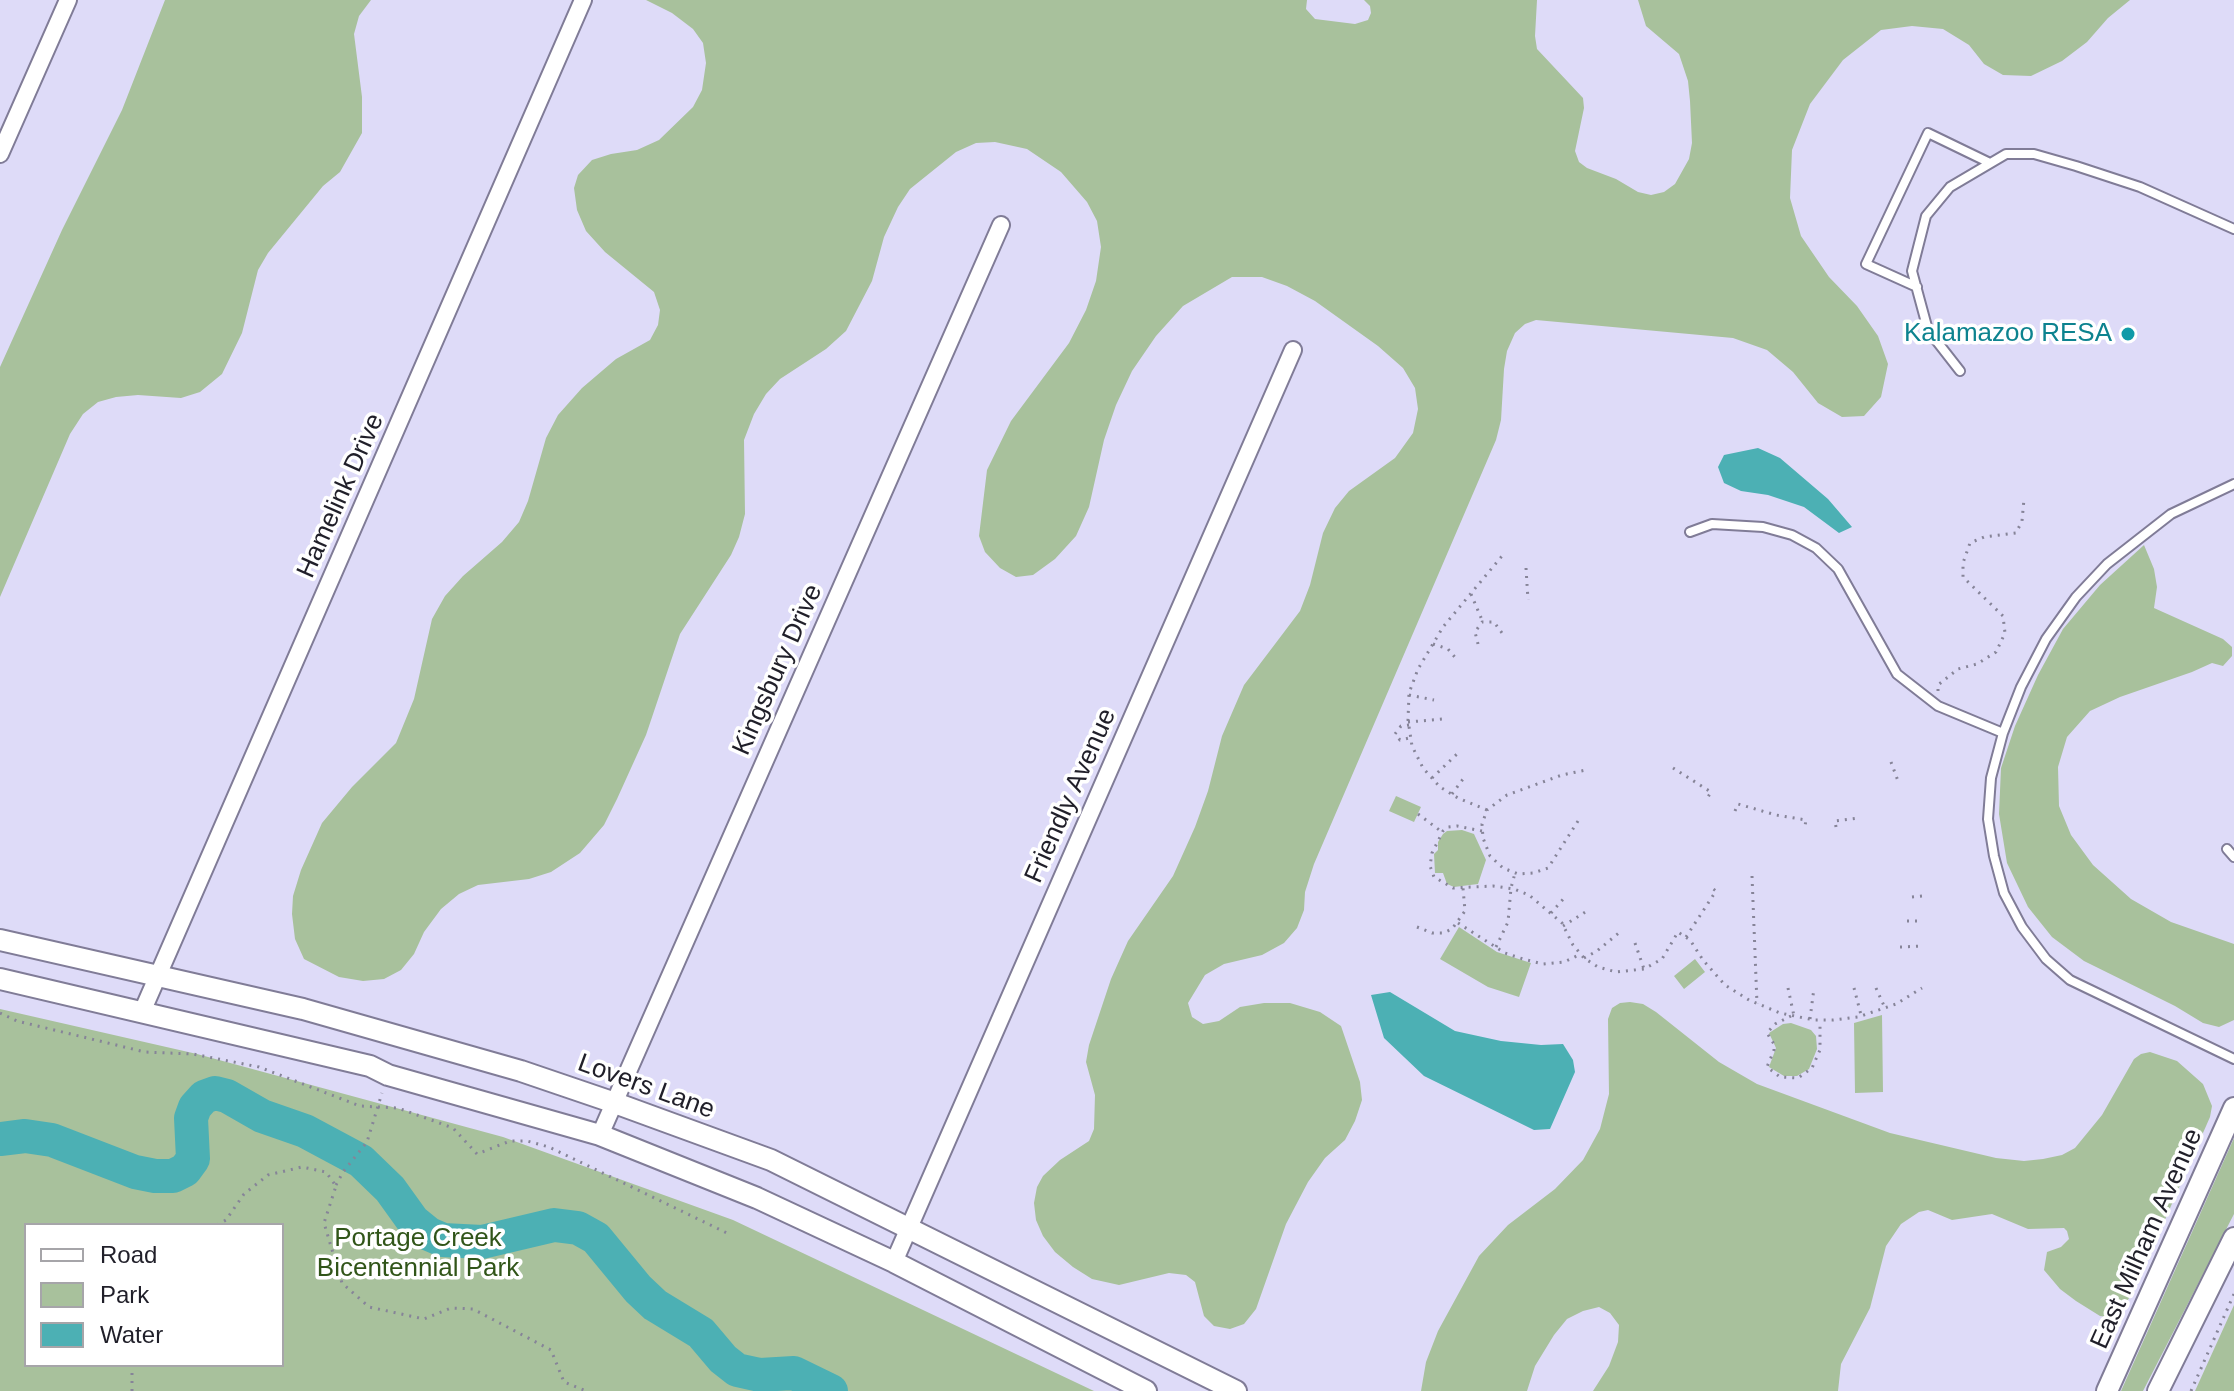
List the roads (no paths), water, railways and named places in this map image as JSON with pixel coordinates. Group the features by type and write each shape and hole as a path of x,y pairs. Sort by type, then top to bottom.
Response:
{"street":[{"path":"0,154 68,0"},
{"name":"Hamelink Drive","path":"142,1012 583,0"},
{"name":"Kingsbury Drive","path":"600,1135 1001,225"},
{"name":"Friendly Avenue","path":"894,1262 1293,350"},
{"name":"Lovers Lane","path":"0,940 303,1009 521,1071 615,1103 771,1160 1236,1391"},
{"path":"0,979 370,1066 388,1075 600,1135 757,1198 894,1262 1146,1391"},
{"name":"East Milham Avenue","path":"2107,1391 2234,1108"},
{"path":"2158,1391 2234,1238"}],"lane":[{"path":"1917,287 1866,264 1928,133 1990,163"},
{"path":"1960,371 1928,330 1912,271 1926,216 1950,187 2006,154 2034,154 2140,187 2234,229"},
{"path":"2234,484 2171,514 2107,564 2076,597 2046,639 2021,687 2003,733 1991,778 1988,819 2004,893 2022,927 2046,959 2070,980 2234,1059"},
{"path":"1690,532 1712,524 1763,527 1792,535 1816,548 1838,569 1897,674 1938,706 2003,733"},
{"path":"2227,849 2234,857"}],"water":[{"path":"1758,448 1780,458 1828,499 1852,527 1839,533 1804,507 1768,495 1741,491 1724,483 1718,467 1724,455"},
{"path":"1390,992 1455,1031 1501,1041 1563,1044 1573,1060 1575,1072 1550,1129 1534,1130 1424,1076 1384,1038 1371,995"}],"waterway":[{"path":"0,1139 25,1136 52,1140 135,1172 173,1176 185,1170 193,1159 191,1118 195,1107 204,1097 215,1093 227,1096 262,1116 305,1131 361,1161 390,1189 413,1221 429,1234 443,1240 482,1242 554,1225 578,1228 596,1238 655,1305 701,1333 737,1370 760,1375 794,1373 831,1391"}],"place":[{"name":"Kalamazoo RESA","path":"2128,334"}],"park label":[{"name":"Portage Creek Bicentennial Park","path":"418,1254"}]}
